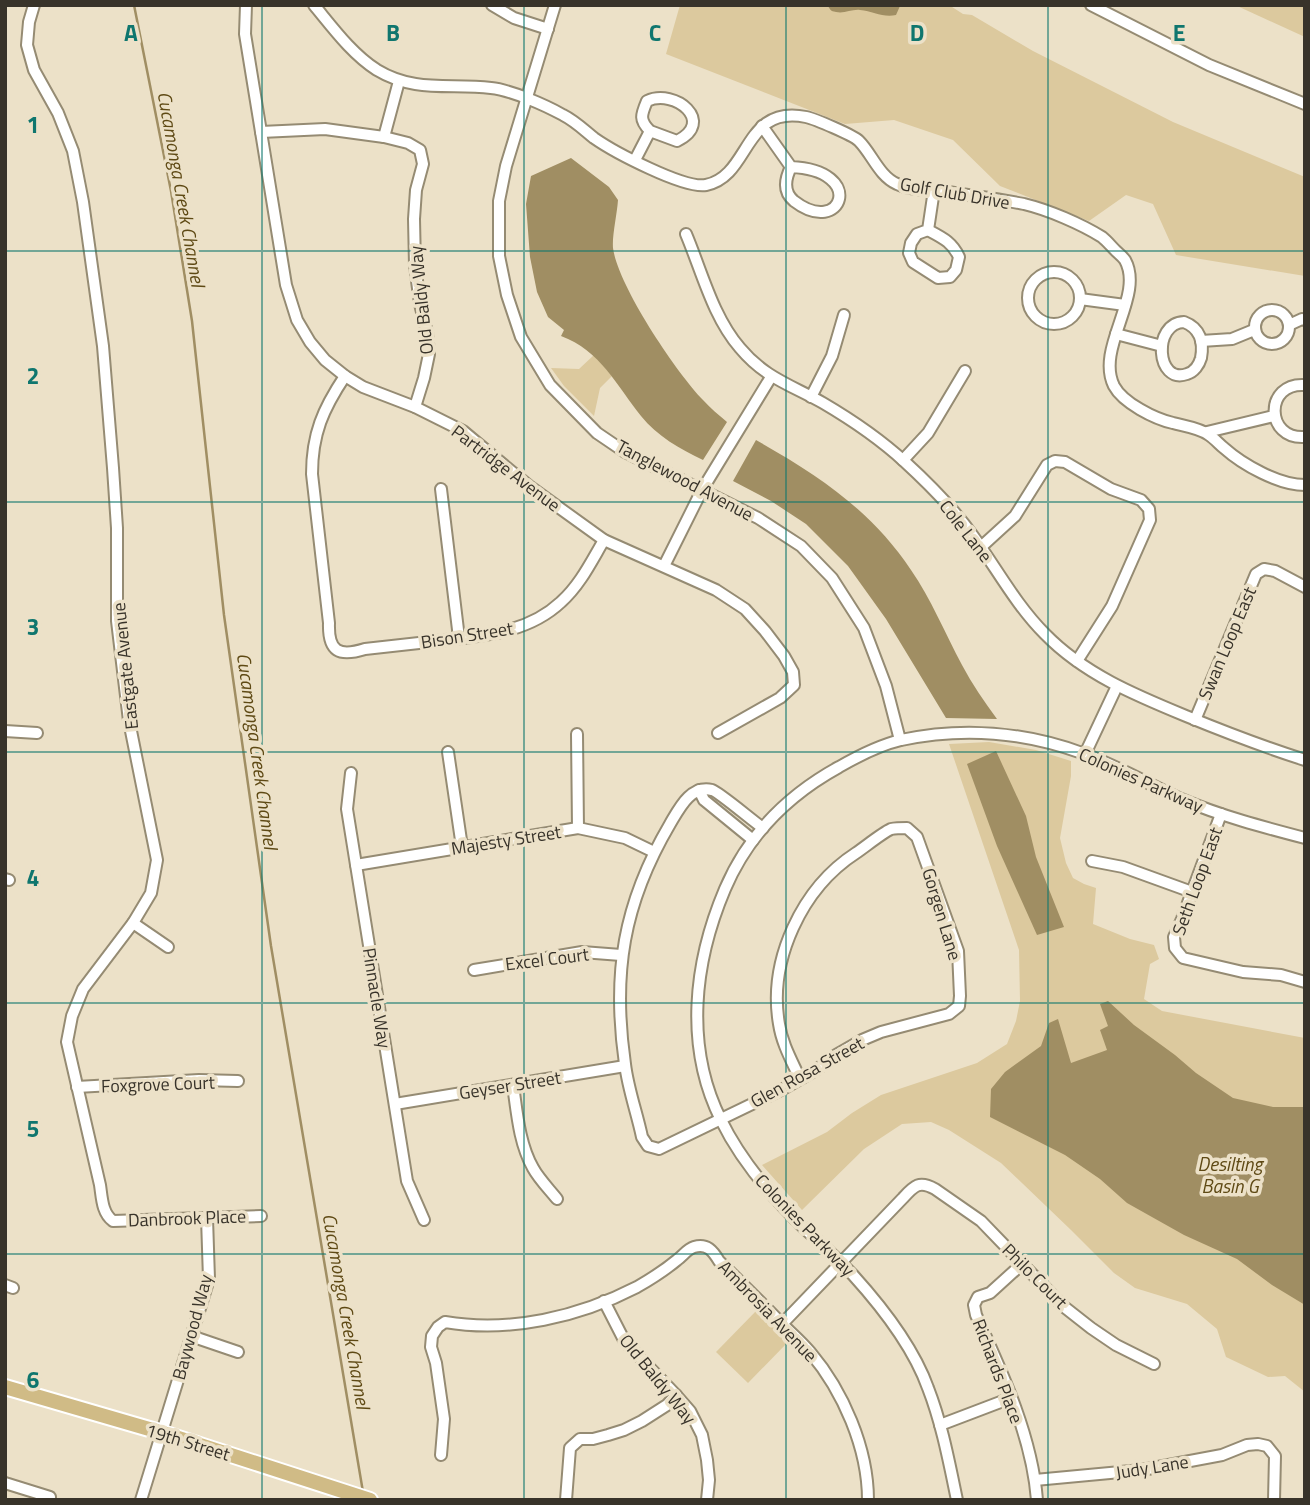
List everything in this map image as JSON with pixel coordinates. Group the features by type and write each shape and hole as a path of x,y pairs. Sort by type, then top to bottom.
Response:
{"main road":[{"name":"19th Street","path":"5,1387 163,1433 370,1500"}],"street":[{"name":"Eastgate Avenue","path":"34,5 27,45 34,70 58,113 73,150 83,202 103,346 117,528 117,621 129,722 157,860 151,893 133,923 83,989 72,1016 67,1042 104,1207 107,1217 113,1221"},
{"name":"Partridge Avenue","path":"246,5 244,34 286,285 298,320 310,342 325,360 363,387 415,407 463,431 529,486 604,540 716,590 745,609 784,656 793,672 794,685 780,698 718,733"},
{"path":"314,5 348,46 376,69 400,81 418,86 492,88 527,99 566,116 595,138 672,179 691,185 707,185 723,178 762,126 791,167"},
{"path":"492,5 514,18 548,29"},
{"name":"Tanglewood Avenue","path":"555,5 506,166 499,201 499,256 507,295 521,337 550,385 597,433 625,452 758,518 801,546 832,578 864,628 886,686 900,740"},
{"path":"1091,5 1209,65 1305,104"},
{"path":"261,132 325,129 384,137 400,81"},
{"path":"667,98 691,112 692,128 687,137 677,141 650,131 643,124 641,114 647,101 667,98"},
{"name":"Golf Club Drive","path":"762,126 782,115 807,117 857,138 890,180 901,186 1027,205 1105,239 1125,260 1130,281 1110,363 1114,385 1126,401 1165,421 1207,432"},
{"path":"635,160 650,131"},
{"name":"Old Baldy Way","path":"384,137 408,143 420,150 423,163 416,190 415,265 429,354 415,407"},
{"path":"791,167 808,168 837,184 839,201 833,209 822,213 792,200 785,187 791,167"},
{"path":"928,230 934,190"},
{"path":"928,230 954,247 959,257 956,270 950,277 937,278 914,262 909,253 917,234 928,230"},
{"name":"Cole Lane","path":"686,234 723,322 739,347 771,377 811,397 860,427 903,460 958,516 1013,597 1045,634 1077,661 1117,686 1195,720 1305,760"},
{"path":"1060,272 1074,282 1080,299 1074,314 1068,320 1052,324 1037,318 1031,312 1027,296 1035,279 1042,274 1060,272"},
{"path":"1080,299 1125,304"},
{"path":"1269,310 1280,312 1289,325 1287,336 1277,344 1265,344 1254,330 1259,315 1269,310"},
{"path":"811,397 832,356 844,316"},
{"path":"1289,325 1305,320"},
{"path":"1184,322 1195,328 1201,341 1199,363 1195,370 1176,376 1164,364 1161,356 1166,332 1177,323 1184,322"},
{"path":"1201,341 1232,339 1254,330"},
{"path":"1116,334 1162,345"},
{"path":"903,460 928,433 965,371"},
{"name":"Bison Street","path":"345,376 323,413 314,439 312,456 329,623 328,638 334,649 351,653 518,629 540,619 561,603 579,584 604,540"},
{"path":"664,566 702,490 771,377"},
{"path":"1305,384 1289,386 1282,391 1274,407 1274,416 1283,431 1305,437"},
{"path":"1207,432 1274,416"},
{"path":"1207,432 1244,463 1293,485 1305,485"},
{"path":"981,547 1015,516 1047,465 1055,461 1065,462 1111,489 1141,500 1149,509 1150,520 1112,606 1077,661"},
{"path":"441,489 459,638"},
{"name":"Swan Loop East","path":"1195,720 1256,574 1264,569 1275,571 1305,587"},
{"path":"1085,754 1117,686"},
{"path":"5,731 37,733"},
{"name":"Colonies Parkway","path":"957,1500 940,1425 927,1384 906,1345 888,1317 852,1274 765,1188 737,1149 720,1119 707,1084 699,1048 696,1012 698,981 716,910 728,883 762,828 783,805 821,777 853,759 900,740 953,733 1021,736 1053,744 1085,754 1220,814 1305,838"},
{"path":"577,734 578,828"},
{"path":"448,752 462,847"},
{"name":"Pinnacle Way","path":"351,773 347,809 407,1181 424,1220"},
{"path":"625,1066 619,1007 621,955 637,893 654,852 686,798 699,790 713,790 762,828"},
{"path":"699,790 704,800 753,840"},
{"name":"Seth Loop East","path":"1220,814 1174,937 1175,948 1183,958 1243,972 1281,975 1305,982"},
{"name":"Majesty Street","path":"356,864 578,828 625,838 654,852"},
{"name":"Gorgen Lane","path":"800,1079 785,1048 777,1004 781,963 792,929 809,898 832,871 892,829 907,828 917,836 958,951 959,1006"},
{"path":"1092,861 1123,867 1192,892"},
{"path":"133,923 168,947"},
{"name":"Excel Court","path":"474,970 582,951 621,955"},
{"name":"Glen Rosa Street","path":"625,1066 642,1137 648,1146 659,1149 783,1089 862,1040 881,1032 949,1014 959,1006"},
{"name":"Geyser Street","path":"395,1104 625,1066"},
{"name":"Foxgrove Court","path":"78,1087 199,1080 238,1082"},
{"path":"513,1085 518,1122 528,1159 534,1171 557,1199"},
{"name":"Philo Court","path":"840,1262 912,1188 920,1184 929,1185 981,1221 1063,1306 1116,1345 1154,1364"},
{"name":"Danbrook Place","path":"113,1221 261,1216"},
{"name":"Baywood Way","path":"141,1500 209,1279 207,1219"},
{"name":"Ambrosia Avenue","path":"604,1301 663,1271 691,1248 702,1245 711,1249 719,1261 811,1352 828,1378 844,1405 855,1434 864,1465 868,1500"},
{"path":"782,1324 840,1262"},
{"name":"Richards Place","path":"1022,1264 990,1293 978,1297 974,1305 1005,1379 1035,1480 1037,1500"},
{"path":"441,1455 444,1419 431,1346 432,1336 438,1326 445,1322 470,1325 518,1324 576,1312 604,1301"},
{"name":"Old Baldy Way","path":"604,1301 625,1342 690,1411 702,1435 707,1460 707,1500"},
{"path":"191,1336 238,1352"},
{"path":"566,1500 570,1448 580,1440 624,1430 667,1405 677,1395"},
{"path":"940,1425 1011,1398"},
{"name":"Judy Lane","path":"1035,1480 1142,1470 1222,1455 1247,1445 1258,1444 1267,1446 1275,1456 1274,1500"},
{"path":"5,1483 50,1499"}],"shaded area":[{"path":"680,5 949,5 1173,122 1305,177 1305,276 1176,255 1153,204 1126,195 1089,221 1000,186 953,140 894,120 845,124 666,54"},
{"path":"1235,5 1305,5 1305,37"},
{"path":"594,355 612,376 600,388 594,416 564,386 551,368 579,369"},
{"path":"989,742 1036,750 1071,761 1071,776 1060,838 1066,863 1073,878 1096,888 1093,924 1130,939 1154,945 1159,959 1150,964 1144,999 1162,1011 1305,1038 1305,1392 1285,1376 1268,1377 1226,1357 1217,1329 1187,1304 1135,1288 1114,1273 1001,1163 949,1130 931,1122 902,1124 864,1149 802,1210 762,1165 827,1132 881,1095 977,1063 1007,1044 1020,1001 1019,950 949,744"},
{"path":"757,1310 789,1341 748,1383 716,1352"}],"water":[{"path":"827,5 900,6 896,15 891,16 860,10 836,12"},
{"path":"571,158 609,187 618,200 613,248 625,284 678,370 706,403 727,422 703,460 677,447 654,430 597,360 575,342 561,336 564,330 548,317 537,292 530,257 526,204 531,176"},
{"path":"756,440 822,481 879,529 918,581 966,672 997,719 946,718 886,619 848,566 806,524 733,481"},
{"path":"996,751 1026,816 1036,857 1064,927 1037,935 997,846 967,764"},
{"name":"Desilting Basin G","path":"1108,1001 1134,1025 1233,1098 1273,1107 1305,1107 1305,1305 1237,1259 1184,1235 1127,1203 1100,1179 1065,1155 990,1117 991,1089 1005,1072 1041,1046 1049,1023 1058,1019 1071,1063 1107,1050 1100,1030 1108,1026 1100,1004"}],"waterway":[{"name":"Cucamonga Creek Channel","path":"134,5 171,191 192,321 224,615 271,946 363,1492"}]}
